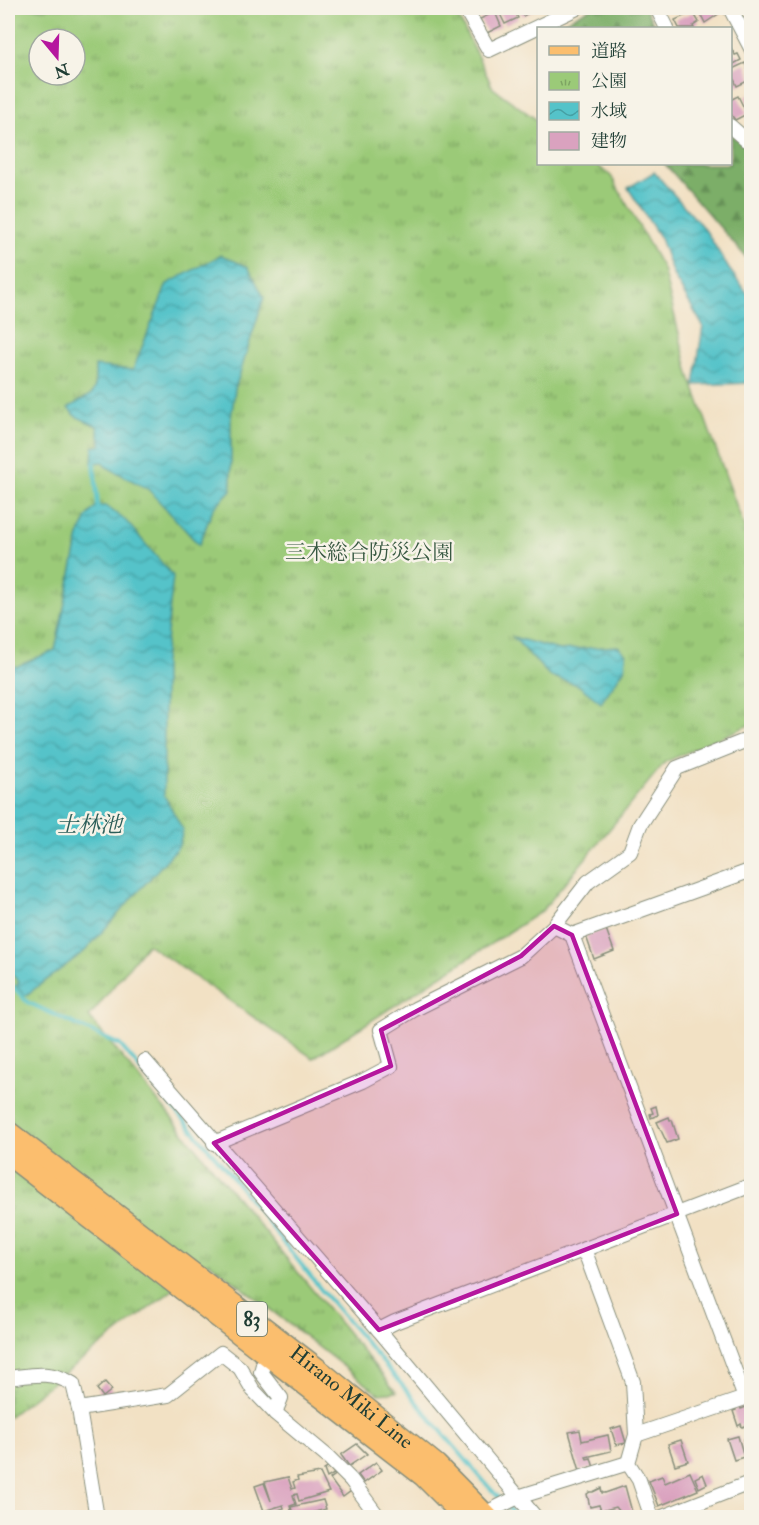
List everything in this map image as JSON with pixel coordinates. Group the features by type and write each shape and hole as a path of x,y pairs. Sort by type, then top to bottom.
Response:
{"main road":[{"name":"Hirano Miki Line","path":"8,1132 316,1368 436,1465 479,1517"},
{"name":"Hirano Miki Line","path":"8,1154 479,1517"}],"street":[{"path":"465,8 489,50 537,27"},
{"path":"537,27 577,8"},
{"path":"657,8 666,27"},
{"path":"730,8 752,50"},
{"path":"732,128 746,140 752,138"},
{"path":"214,1143 363,1081 391,1066 381,1030 415,1009 521,956 554,926 588,882 630,852 640,825 651,812 677,768 752,738"},
{"path":"572,935 752,870"},
{"path":"554,926 572,935 748,1398 636,1436"},
{"path":"145,1061 379,1330 536,1518"},
{"path":"379,1330 752,1185"},
{"path":"584,1249 633,1382 636,1436 628,1463 639,1480 652,1518"},
{"path":"79,1409 168,1395 221,1353 240,1368 254,1390 275,1413 329,1458 351,1480 378,1518"},
{"path":"266,1353 261,1372 280,1398 275,1413"},
{"path":"8,1378 47,1374 62,1377 73,1384 97,1518"},
{"path":"479,1517 518,1497 628,1463"},
{"path":"660,1518 752,1482"}],"highlighted area":[{"path":"554,926 572,935 677,1214 379,1330 214,1143 391,1066 381,1030 521,956"}],"green space":[{"name":"三木総合防災公園","path":"8,8 454,8 493,88 537,120 537,165 596,165 611,176 663,269 689,374 751,546 751,720 749,725 665,762 542,911 313,1058 147,944 89,1017 396,1392 379,1394 209,1262 8,1417"},
{"path":"591,8 645,8 655,27 554,27"},
{"path":"732,135 751,151 751,263 666,165 732,165"}],"water":[{"path":"654,172 706,231 729,269 751,298 751,383 694,385 703,326 673,275 660,238 628,188"},
{"path":"221,255 248,267 264,297 235,389 231,419 231,490 213,509 199,545 148,489 105,466 104,462 92,463 93,447 101,445 97,426 75,416 68,408 92,394 95,386 95,366 133,370 167,284"},
{"name":"士林池","path":"96,506 106,506 126,521 173,576 164,662 164,795 183,830 179,846 85,951 25,996 16,986 19,982 8,970 8,661 16,667 55,650 79,536 87,517"},
{"path":"513,637 559,650 618,646 626,654 625,668 601,703 578,685 550,676"}],"building":[{"path":"474,8 491,8 477,14"},
{"path":"513,8 518,18 505,24 499,12"},
{"path":"518,8 538,8 523,16"},
{"path":"702,8 717,8 720,13 705,23 699,11"},
{"path":"495,12 501,26 487,33 480,19"},
{"path":"693,12 699,22 694,27 678,27 675,20"},
{"path":"732,50 735,55 738,54 741,60 732,65"},
{"path":"745,63 752,79 737,86 732,69"},
{"path":"752,94 752,111 745,97"},
{"path":"738,96 747,114 735,120 732,116 732,99"},
{"path":"606,929 614,951 594,959 586,936"},
{"path":"656,1106 658,1115 651,1118 650,1114 653,1113 651,1108"},
{"path":"669,1117 678,1139 667,1143 657,1122"},
{"path":"105,1382 112,1390 103,1397 97,1389"},
{"path":"740,1404 741,1409 749,1406 752,1424 738,1426 733,1411 736,1410 735,1405"},
{"path":"621,1426 626,1443 616,1445 611,1429"},
{"path":"580,1430 582,1441 608,1435 611,1451 586,1457 591,1458 594,1468 580,1471 569,1432"},
{"path":"738,1436 744,1457 734,1460 727,1439"},
{"path":"752,1437 752,1458 748,1458 744,1439"},
{"path":"681,1440 688,1461 675,1465 668,1444"},
{"path":"357,1444 367,1454 349,1466 341,1455"},
{"path":"752,1460 752,1472 748,1473 745,1463"},
{"path":"376,1462 382,1470 364,1483 358,1475"},
{"path":"329,1467 334,1474 327,1478 324,1470"},
{"path":"690,1472 698,1490 659,1506 649,1481 662,1476 665,1483"},
{"path":"320,1473 329,1492 299,1501 297,1494 293,1495 296,1504 290,1506 293,1518 278,1518 276,1511 284,1508 283,1505 264,1511 255,1486 264,1483 271,1501 265,1482 288,1477 292,1489 295,1488 293,1482 298,1480 297,1477"},
{"path":"337,1474 351,1491 343,1497 330,1479"},
{"path":"703,1474 707,1484 699,1488 695,1478"},
{"path":"625,1486 632,1512 622,1514 616,1507 601,1511 599,1505 590,1507 587,1494 590,1492 601,1488 602,1493 605,1493"},
{"path":"323,1500 326,1509 294,1518 291,1507"}],"waterway":[{"path":"94,463 98,506"},
{"path":"8,981 27,1002 120,1045 226,1169 322,1291 518,1518"}]}
